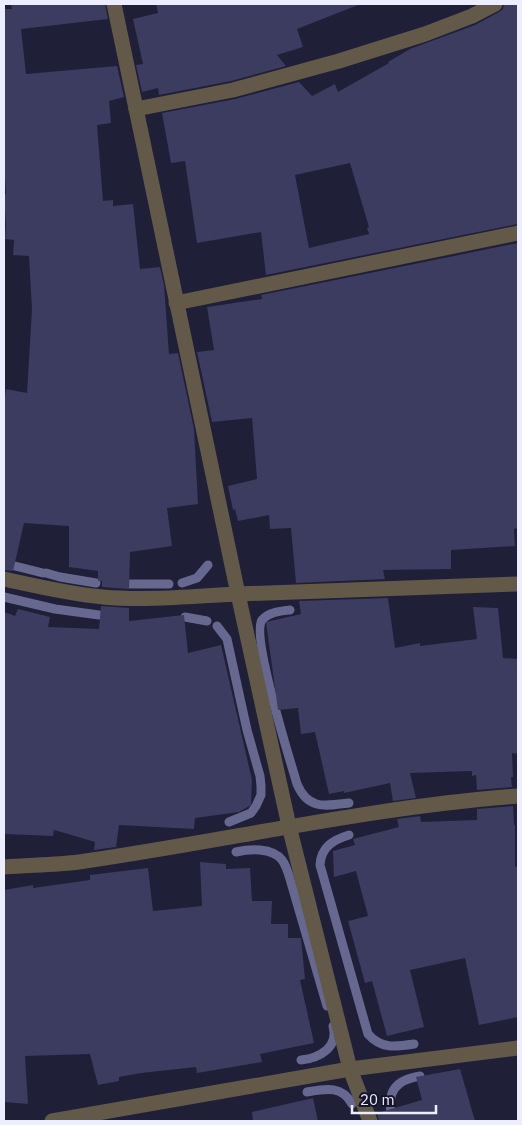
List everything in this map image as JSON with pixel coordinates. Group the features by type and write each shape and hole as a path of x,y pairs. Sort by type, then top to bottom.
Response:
{"street":[{"path":"114,4 238,594 289,826 350,1068 370,1121"},
{"path":"136,109 233,90 339,61 426,34 472,16 495,4"},
{"path":"176,302 518,233"},
{"path":"4,579 54,590 103,597 150,598 518,584"},
{"path":"4,867 78,862 289,826 467,800 518,796"},
{"path":"52,1121 97,1118 350,1068 518,1048"}],"building":[{"path":"11,4 105,4 108,19 21,29 26,74 117,66 124,97 109,101 111,123 97,125 103,201 113,200 113,206 133,204 140,269 160,267 164,285 169,354 178,353 194,429 198,504 167,508 172,546 130,552 129,589 102,587 102,581 98,581 98,571 69,567 69,526 24,523 13,571 4,570 4,404 6,389 27,393 32,309 29,256 13,255 14,240 5,239 4,9 12,9"},
{"path":"156,4 358,5 297,29 303,47 277,55 286,66 231,81 159,95 158,88 142,92 136,65 143,64 133,19 158,13"},
{"path":"504,4 518,4 518,224 266,275 261,232 197,243 185,161 171,163 162,113 235,99 299,82 312,96 335,84 338,92 410,49 475,25 503,9","holes":["350,163 369,227 367,228 369,234 309,248 295,175"]},
{"path":"518,243 518,528 514,529 515,546 451,550 451,569 383,570 385,579 296,583 291,528 270,529 269,515 238,521 235,509 233,510 228,486 257,479 252,418 212,422 197,352 214,350 207,307 262,299 261,295"},
{"path":"388,598 395,648 420,643 420,646 477,639 473,607 498,608 503,658 518,659 518,754 512,753 512,787 477,790 476,775 472,776 472,771 410,773 416,798 393,801 390,783 344,793 344,791 329,794 315,732 301,734 298,708 278,710 266,622 301,614 299,601"},
{"path":"101,606 129,608 129,621 184,615 188,653 221,645 252,780 251,805 239,812 195,818 194,829 119,825 116,847 94,850 95,842 54,830 53,836 4,834 4,612 15,616 18,609 50,617 48,627 99,629"},
{"path":"513,806 515,867 518,866 518,1017 479,1025 465,958 410,970 424,1027 387,1036 372,981 365,983 348,921 368,916 356,871 334,877 333,851 355,845 353,839 399,827 397,819 420,816 421,822 477,820 477,809"},
{"path":"200,862 226,864 226,869 250,868 252,901 272,901 271,924 288,924 288,938 301,938 305,979 300,980 314,1043 260,1054 262,1062 197,1073 196,1067 141,1073 119,1077 119,1081 98,1085 90,1054 25,1056 28,1104 4,1102 4,890 33,885 33,888 90,880 90,875 148,868 153,911 202,906"},
{"path":"460,1069 475,1121 379,1121 377,1113 422,1100 416,1077"},
{"path":"313,1098 318,1121 253,1121 252,1112"}],"waterway":[{"path":"7,564 43,573"},
{"path":"182,583 197,578 208,565"},
{"path":"46,573 96,583"},
{"path":"130,584 169,584"},
{"path":"4,597 55,609 99,615"},
{"path":"290,610 275,612 265,617 262,620 260,631 266,673 297,784 301,792 312,802 325,805 349,803"},
{"path":"185,617 207,621"},
{"path":"217,626 227,639 261,786 261,795 251,813 229,822"},
{"path":"349,835 338,839 325,849 320,865 368,1034 383,1045 401,1046 414,1044"},
{"path":"236,852 247,850 266,851 278,856 286,866 327,1006"},
{"path":"301,1060 315,1057 331,1045 334,1033 333,1026"},
{"path":"392,1117 390,1100 395,1088 405,1080 420,1076"},
{"path":"307,1092 327,1089 338,1091 348,1098 352,1104"}]}
